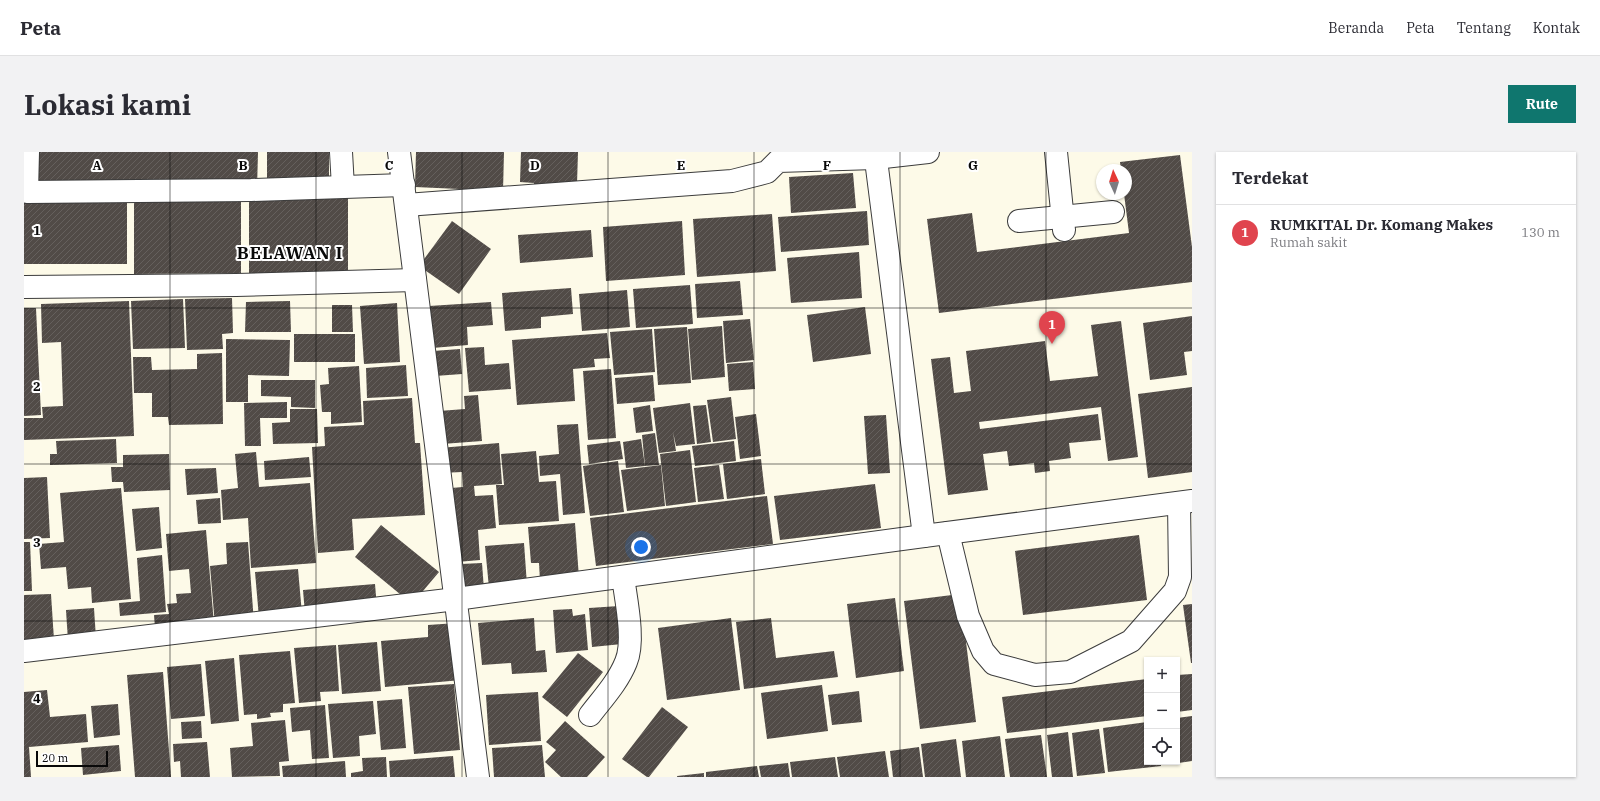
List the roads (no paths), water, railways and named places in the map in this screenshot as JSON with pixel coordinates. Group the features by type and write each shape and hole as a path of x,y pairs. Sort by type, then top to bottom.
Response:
{"street":[{"path":"28,152 26,192 251,190 343,187 405,195 732,181 767,172 776,157 875,155 928,152"},
{"path":"341,152 343,187"},
{"path":"399,152 478,777"},
{"path":"1056,152 1063,224"},
{"path":"875,155 924,536"},
{"path":"1019,221 1063,224 1113,212"},
{"path":"24,287 236,285 416,280"},
{"path":"24,652 456,600 924,536 1185,502 1180,577 1175,592 1130,641 1070,672 1035,675 994,664 983,651 968,616 948,533"},
{"path":"590,715 619,677 627,660 631,643 623,577"}],"place":[{"name":"RUMKITAL Dr. Komang Makes","path":"1052,344"}],"district":[{"name":"BELAWAN I","path":"290,253"}]}
